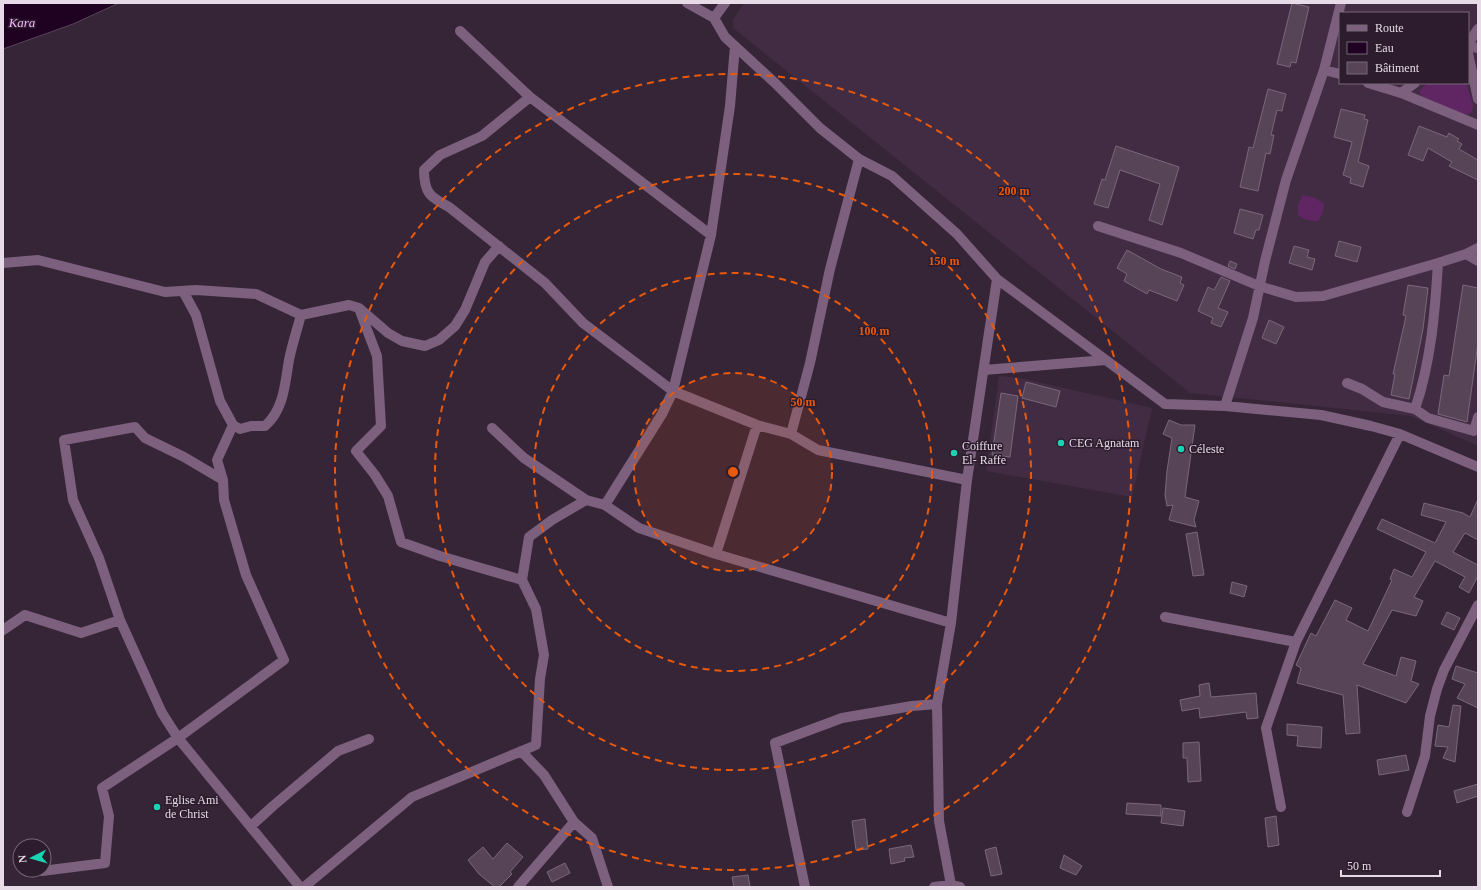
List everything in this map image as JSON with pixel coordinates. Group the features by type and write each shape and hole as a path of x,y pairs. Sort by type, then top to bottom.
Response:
{"street":[{"path":"687,3 714,18 725,37 775,83 820,128 860,159 892,176 957,234 997,279 1165,404 1226,406 1321,415 1400,434 1478,467"},
{"path":"714,18 725,3"},
{"path":"1226,406 1253,318 1286,180 1324,70 1341,3"},
{"path":"1469,43 1478,29"},
{"path":"460,31 530,97 712,235"},
{"path":"605,505 662,414 673,391 712,235 730,106 735,46"},
{"path":"1469,58 1478,99"},
{"path":"1324,70 1339,74"},
{"path":"1371,84 1401,93 1478,125"},
{"path":"1401,93 1414,84"},
{"path":"530,97 482,136 440,155 424,170 424,184 432,198 449,207 499,246 545,283 583,324 673,391 756,425 791,434 818,450 967,480"},
{"path":"791,434 810,364 830,270 860,159"},
{"path":"1098,226 1181,253 1260,286 1296,297 1323,296 1438,263 1466,254 1478,248"},
{"path":"3,263 38,260 165,292 196,290 256,294 300,315 349,305 359,308 388,333 402,341 425,346 439,340 454,326 465,310 485,262 499,246"},
{"path":"1466,254 1478,261"},
{"path":"1415,409 1423,386 1435,306 1438,263"},
{"path":"934,887 956,886 939,821 937,704 950,623 967,480 997,279"},
{"path":"183,291 196,315 220,401 232,425 240,429 251,426 265,426 273,419 284,390 289,360 300,315"},
{"path":"359,308 376,356 381,426 356,451 375,475 388,496 401,542 440,556 522,580"},
{"path":"984,370 1106,360"},
{"path":"1347,383 1362,389 1383,402 1415,409 1428,418 1474,431 1478,417"},
{"path":"52,870 105,863 109,816 102,788 178,738 284,660 246,575 224,500 224,480 217,460 232,425"},
{"path":"716,554 756,425"},
{"path":"224,480 184,457 145,438 135,427 64,440 73,500 99,558 120,620 162,713 178,738 300,887"},
{"path":"492,428 524,458 586,500 605,505 638,528 716,554 950,623"},
{"path":"1281,806 1266,728 1296,642 1400,434"},
{"path":"304,887 412,797 536,745 540,679 544,655 536,609 522,580 529,537 552,520 586,500"},
{"path":"1407,812 1425,756 1430,716 1437,689 1444,670 1474,622 1478,605"},
{"path":"3,630 25,615 81,633 120,620"},
{"path":"1165,617 1296,642"},
{"path":"805,887 775,743 842,718 912,706 937,704"},
{"path":"251,826 338,752 369,739"},
{"path":"521,751 544,775 574,822 592,838 608,887"},
{"path":"518,887 574,822"}],"shaded area":[{"path":"744,3 1478,3 1478,446 1411,416 1190,393 733,28 733,19"},
{"path":"1427,84 1466,84 1473,105 1472,112 1465,115 1421,96 1419,91"},
{"path":"1303,195 1315,198 1324,204 1323,212 1318,221 1306,220 1298,215 1298,205"},
{"name":"CEG Agnatam","path":"999,376 1020,378 1152,408 1132,497 986,471"}],"water":[{"name":"Kara","path":"3,3 119,3 73,24 3,49"}],"building":[{"path":"1292,3 1309,7 1296,63 1291,62 1290,67 1277,64"},
{"path":"1268,89 1286,94 1282,111 1277,110 1271,135 1274,135 1270,154 1266,153 1258,191 1240,187 1249,147 1253,148"},
{"path":"1341,109 1365,115 1364,119 1368,120 1358,162 1369,166 1363,187 1350,183 1351,178 1343,175 1352,142 1334,137"},
{"path":"1419,126 1447,137 1449,133 1459,139 1457,141 1462,144 1459,149 1478,160 1478,180 1449,166 1452,162 1428,148 1423,161 1408,155"},
{"path":"1116,146 1179,167 1162,225 1149,220 1160,184 1120,170 1108,208 1094,204 1102,179 1105,180"},
{"path":"1240,209 1263,215 1259,230 1256,230 1253,239 1234,233"},
{"path":"1339,241 1361,247 1357,262 1335,256"},
{"path":"1294,246 1309,250 1307,257 1315,259 1312,270 1289,263"},
{"path":"1127,250 1161,269 1182,277 1180,283 1184,285 1177,301 1149,290 1147,294 1124,281 1127,274 1117,268"},
{"path":"1230,261 1237,264 1235,269 1228,266"},
{"path":"1221,277 1230,281 1218,308 1228,312 1221,327 1211,323 1213,318 1198,311 1208,287 1214,290"},
{"path":"1408,285 1428,288 1423,329 1409,399 1391,395 1395,374 1393,374 1406,316 1403,315"},
{"path":"1463,285 1478,288 1478,343 1467,422 1438,414 1444,375 1449,376"},
{"path":"1269,320 1284,327 1276,344 1262,338"},
{"path":"1026,382 1060,391 1056,407 1022,398"},
{"path":"1001,393 1018,396 1010,457 992,455"},
{"path":"1169,420 1181,425 1195,425 1185,497 1199,501 1194,520 1196,527 1169,520 1173,505 1167,506 1165,495 1172,438 1163,434"},
{"path":"1478,499 1478,540 1465,533 1453,552 1478,565 1478,576 1469,593 1459,587 1465,577 1435,561 1414,597 1423,601 1416,616 1392,610 1363,664 1396,676 1401,657 1416,661 1411,681 1419,684 1406,703 1357,685 1360,733 1346,734 1343,695 1297,683 1301,668 1296,665 1311,633 1316,636 1335,600 1352,608 1346,620 1368,631 1392,580 1390,579 1394,569 1412,577 1426,552 1377,529 1382,519 1435,543 1446,522 1421,515 1424,503 1463,513 1470,517"},
{"path":"1197,532 1204,575 1193,576 1186,534"},
{"path":"1232,582 1247,586 1244,597 1230,593"},
{"path":"1447,612 1460,618 1454,630 1441,624"},
{"path":"1456,666 1478,673 1478,708 1457,698 1465,684 1452,679"},
{"path":"1209,683 1211,697 1256,693 1258,718 1247,719 1246,712 1200,718 1199,708 1182,711 1180,700 1200,696 1199,685"},
{"path":"1453,705 1461,706 1455,762 1443,758 1448,747 1435,746 1438,725 1449,727"},
{"path":"1287,724 1322,727 1321,748 1297,746 1298,736 1287,735"},
{"path":"1199,742 1201,781 1188,782 1187,758 1183,758 1183,743"},
{"path":"1406,755 1409,770 1379,775 1377,760"},
{"path":"1478,784 1478,796 1457,803 1454,791"},
{"path":"1127,803 1161,805 1161,816 1126,814"},
{"path":"1163,808 1185,811 1183,826 1161,823"},
{"path":"1276,816 1279,845 1268,847 1265,818"},
{"path":"865,819 868,849 856,850 852,821"},
{"path":"507,843 523,857 510,872 512,874 499,887 495,887 479,874 468,860 483,847 493,859"},
{"path":"911,845 914,857 904,858 905,861 891,864 889,849"},
{"path":"996,847 1002,874 991,876 985,850"},
{"path":"1064,855 1082,866 1076,875 1060,868"},
{"path":"565,863 570,873 552,882 547,872"},
{"path":"748,875 750,887 734,887 732,877"}],"place":[{"name":"CEG Agnatam","path":"1061,443"},
{"name":"Céleste","path":"1181,449"},
{"name":"Coiffure El- Raffe","path":"954,453"},
{"name":"Eglise Ami de Christ","path":"157,807"}]}
